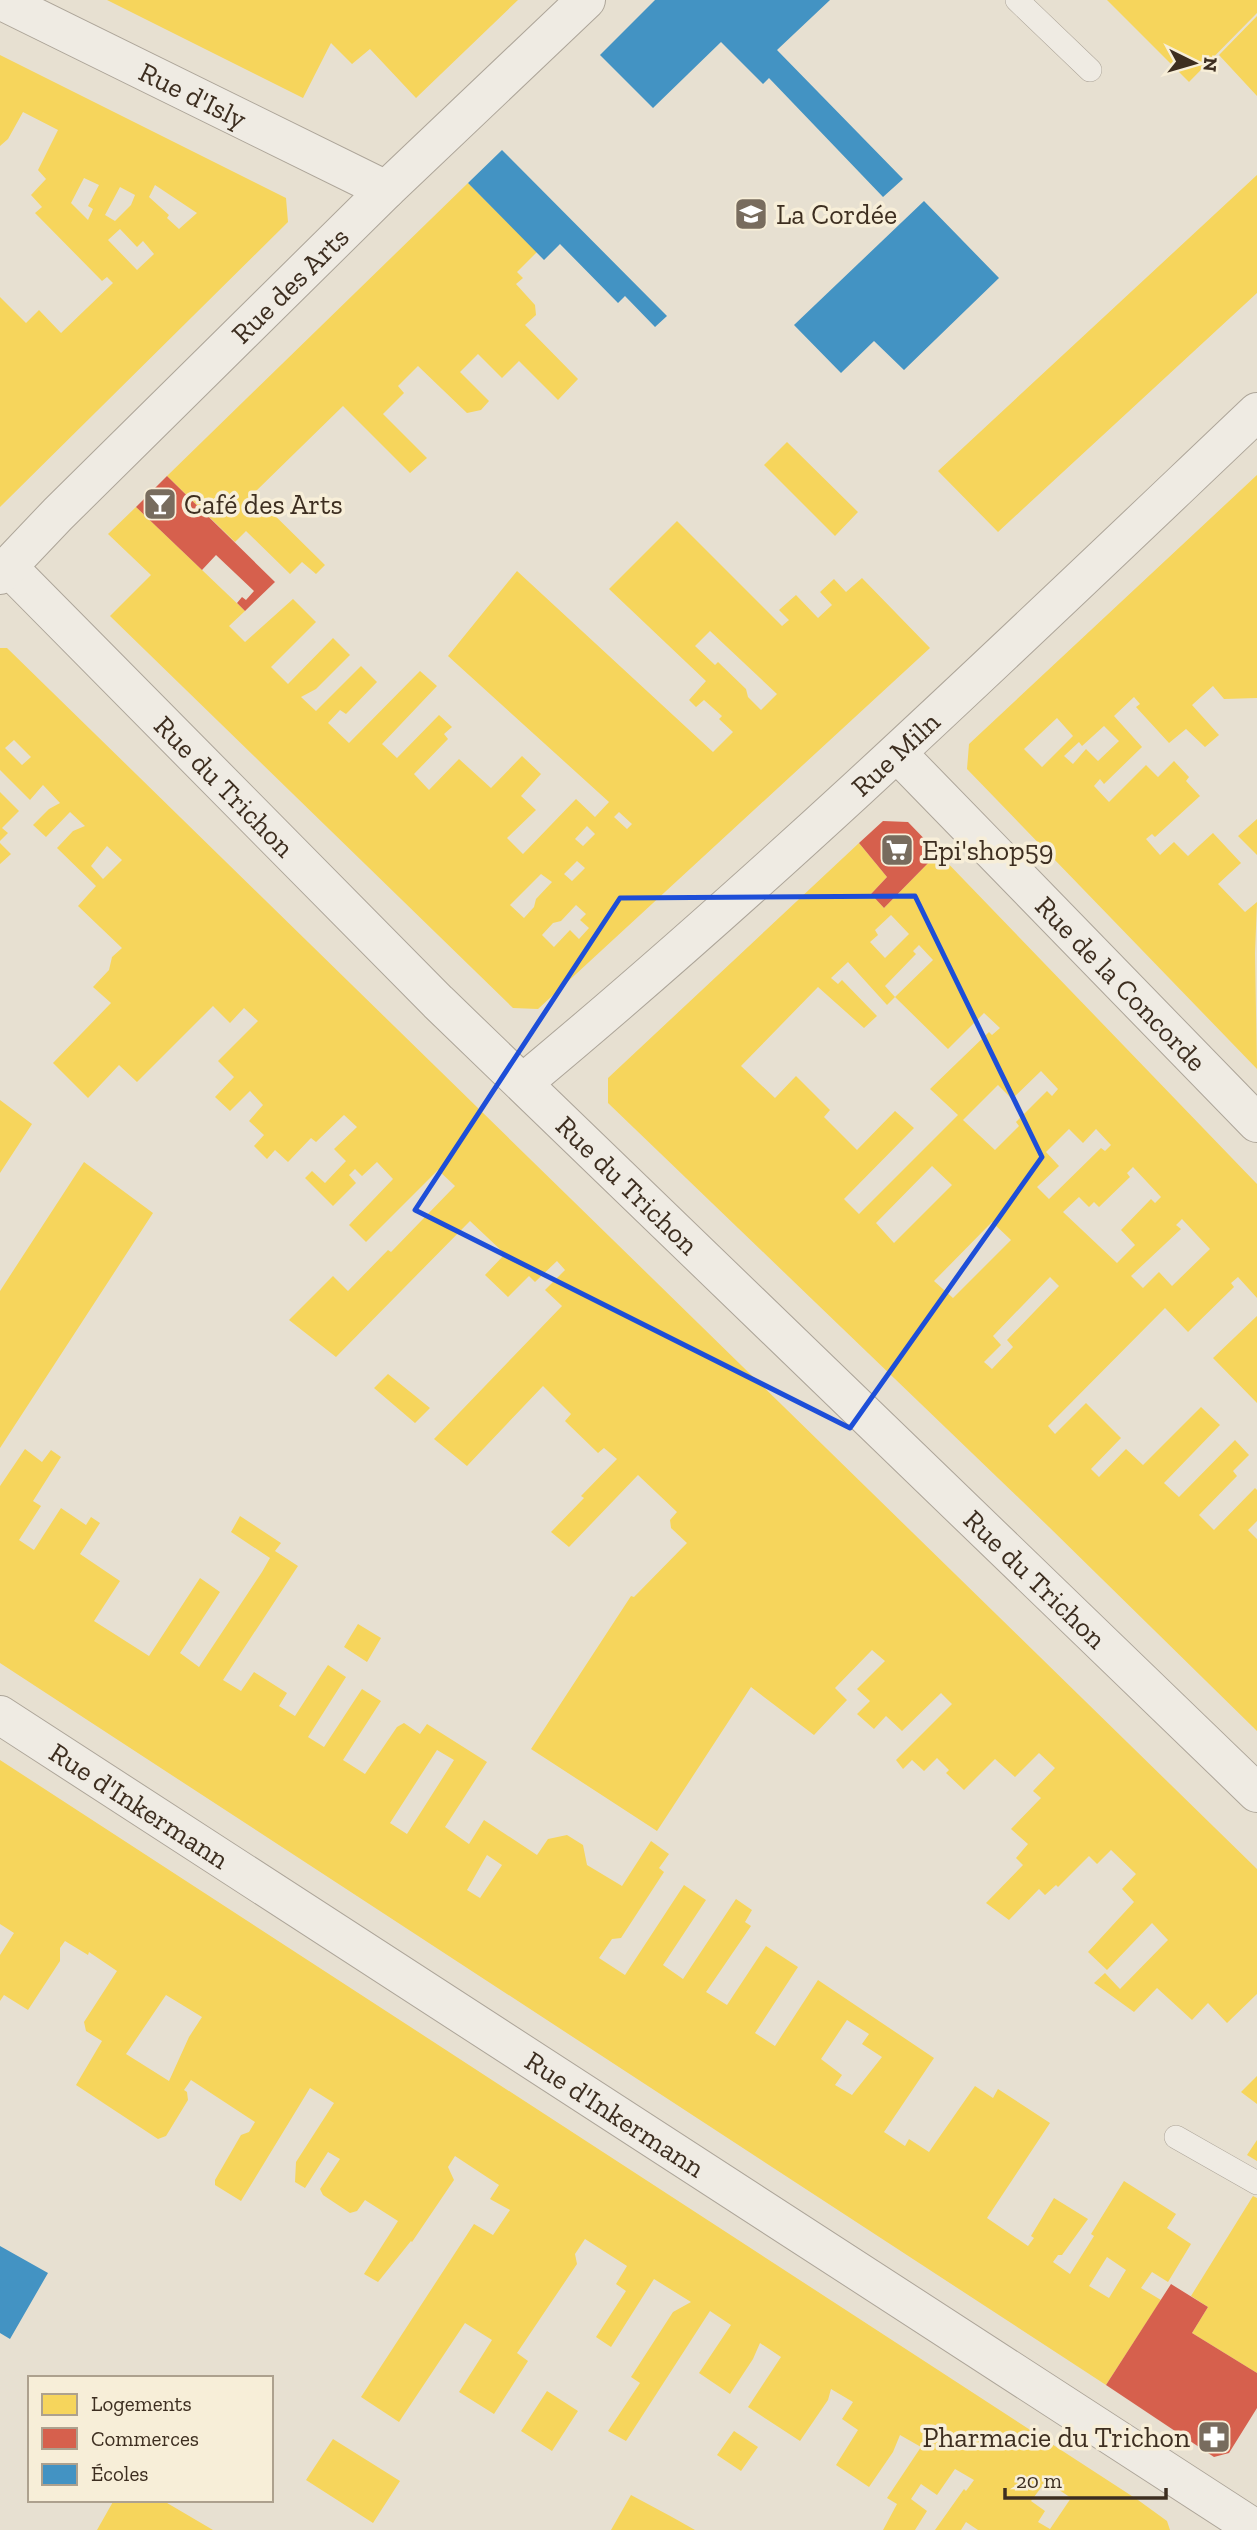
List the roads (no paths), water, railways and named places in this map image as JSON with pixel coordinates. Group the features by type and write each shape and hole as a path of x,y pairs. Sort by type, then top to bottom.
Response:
{"street":[{"name":"Rue d'Isly","path":"0,0 386,190"},
{"name":"Rue des Arts","path":"4,571 58,514 386,190 586,0"},
{"name":"Rue Miln","path":"523,1083 898,754 1257,412"},
{"name":"Rue du Trichon","path":"4,571 428,992 1257,1793"},
{"name":"Rue de la Concorde","path":"898,754 1257,1124"},
{"name":"Rue d'Inkermann","path":"0,1715 1240,2516"}],"lane":[{"path":"1017,0 1090,70"},
{"path":"1176,2137 1257,2183"}],"place":[{"name":"La Cordée","path":"751,214"},
{"name":"Café des Arts","path":"160,504"},
{"name":"Epi'shop59","path":"897,850"},
{"name":"Pharmacie du Trichon","path":"1214,2437"}]}
